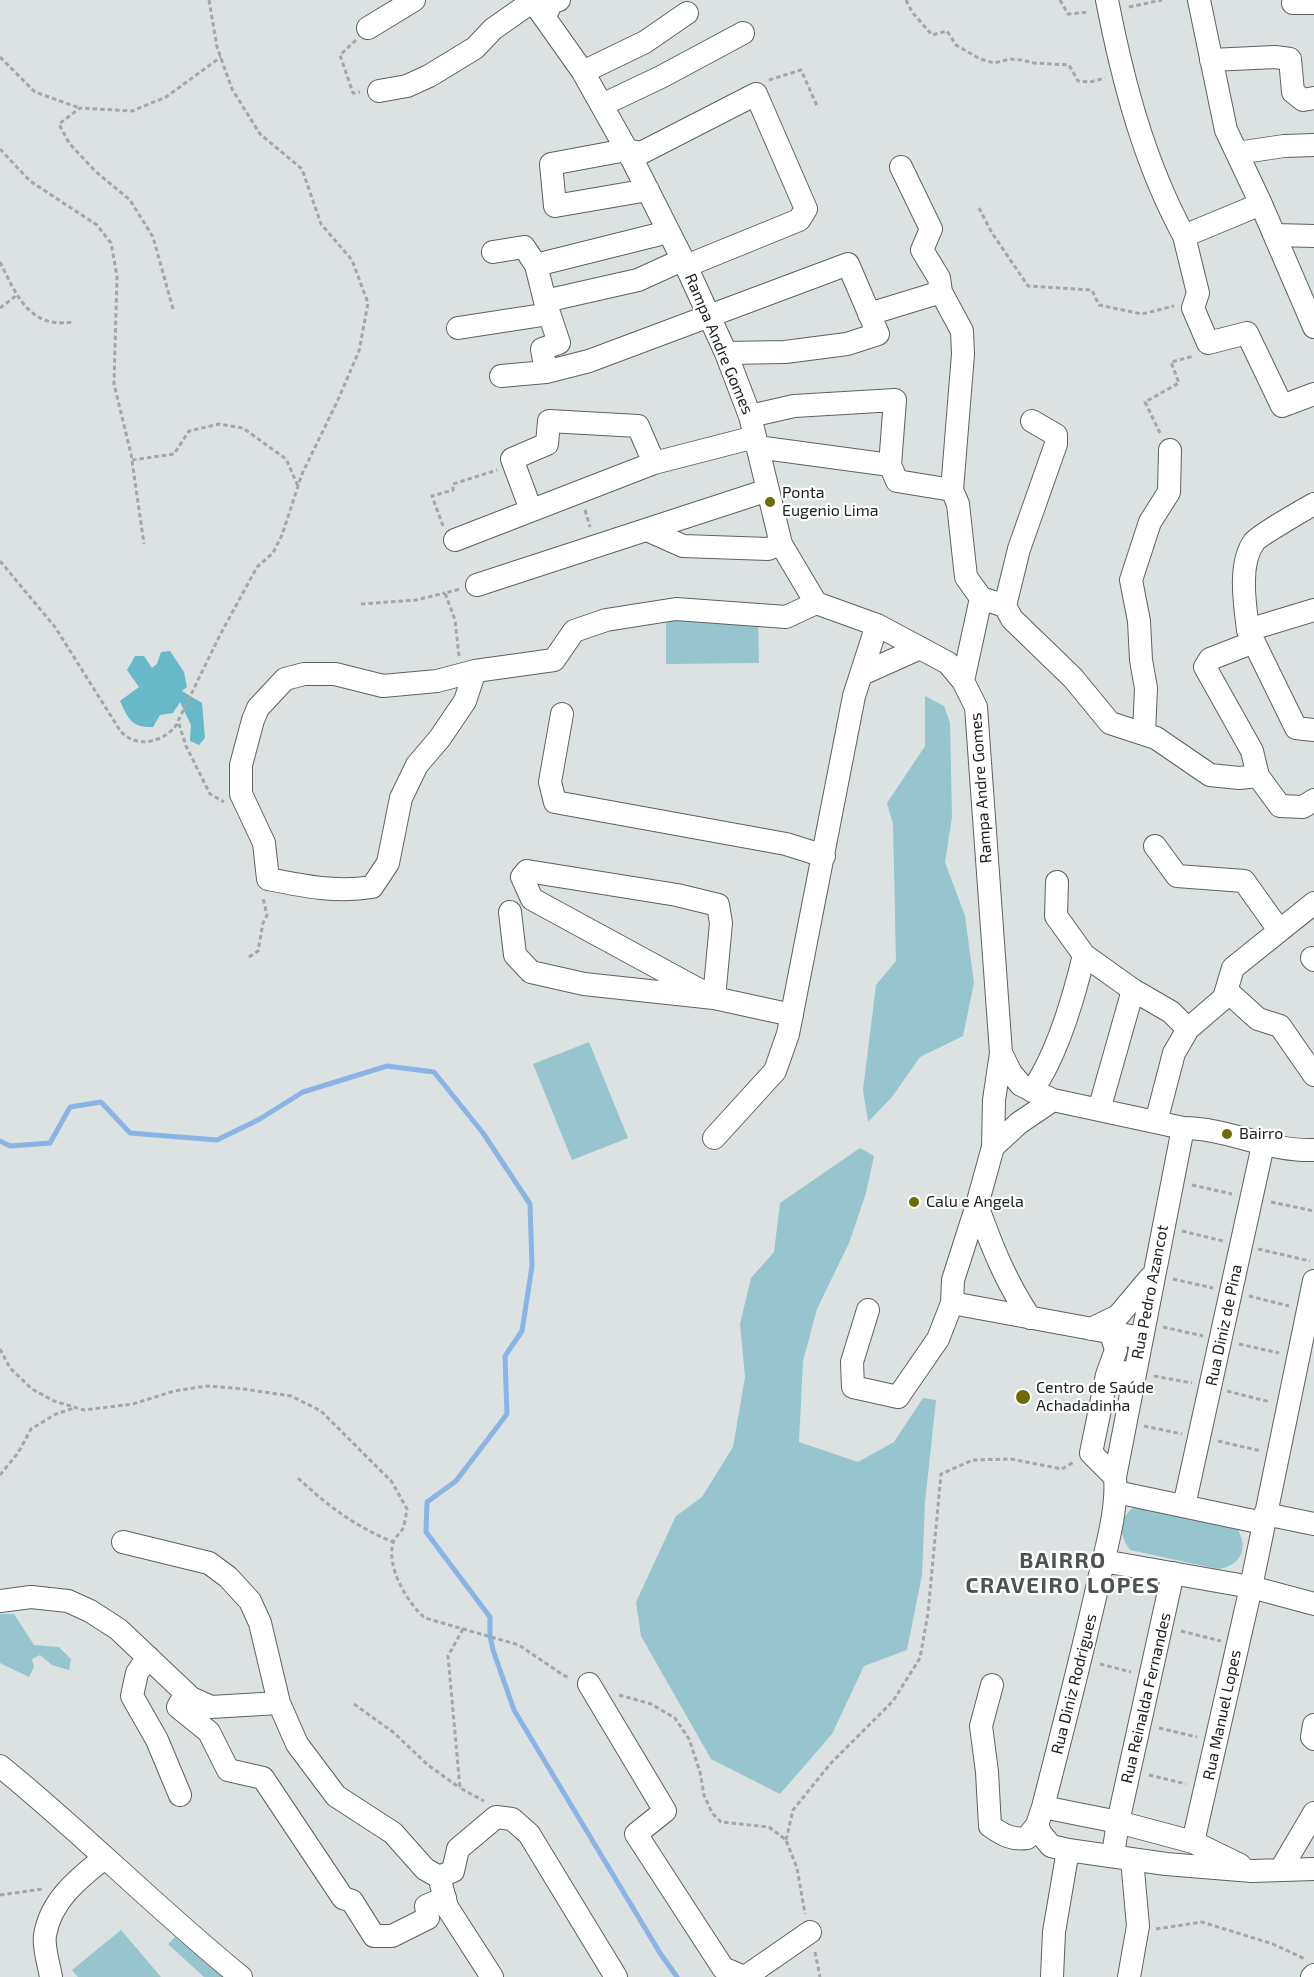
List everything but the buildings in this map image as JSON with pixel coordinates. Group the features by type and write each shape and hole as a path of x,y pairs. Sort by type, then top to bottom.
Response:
{"street":[{"path":"368,28 414,0"},
{"path":"1107,0 1132,113 1166,202 1184,236 1198,293 1193,308 1208,343 1247,333 1282,406 1314,394"},
{"path":"1199,0 1226,130 1275,235 1314,327"},
{"path":"379,91 407,86 429,76 475,48 493,29 542,5"},
{"name":"Rampa Andre Gomes","path":"542,5 602,105 648,190 710,318 726,353 754,433 781,544 816,603 877,625 948,663 963,681 976,707 1002,1053 1011,1073 1021,1085 1053,1100 1183,1128 1202,1128 1263,1144 1314,1150"},
{"path":"583,72 645,42 687,13"},
{"path":"602,105 661,77 743,33"},
{"path":"1211,60 1275,57 1290,59 1293,92 1302,100 1314,98"},
{"path":"458,328 547,307 638,280 799,220 806,209 756,94 641,153 626,150 551,164 555,206 648,190"},
{"path":"1236,153 1284,146 1314,145"},
{"path":"901,167 931,230 922,250 939,278 941,292 962,332 963,354 951,490 958,504 966,577 981,598 1005,606"},
{"path":"1184,236 1261,204"},
{"path":"536,265 668,232"},
{"path":"1275,235 1314,236"},
{"path":"493,252 524,247 536,265 559,342 542,349 546,372"},
{"path":"501,376 546,372 590,361 710,318 848,264 878,334 847,344 785,352 726,353"},
{"path":"869,314 941,292"},
{"path":"455,540 654,463 754,433 794,406 896,400 890,465 897,481 951,490"},
{"path":"531,510 512,459 548,444 549,421 638,426 654,463"},
{"path":"1032,421 1056,435 1056,444 1019,549 1005,606 1012,619 1073,678 1110,723 1156,738 1210,775 1239,778 1258,776"},
{"path":"754,433 890,465"},
{"path":"1144,734 1146,688 1141,660 1139,621 1131,580 1149,522 1168,492 1170,450"},
{"path":"477,585 768,490"},
{"path":"1314,504 1254,541 1246,562 1243,589 1251,636 1296,729 1314,730"},
{"path":"647,530 683,546 768,549 781,544"},
{"path":"963,681 981,598"},
{"path":"468,673 465,701 440,738 417,765 401,798 388,863 372,887 352,890 320,889 268,879 264,843 241,794 241,765 258,708 285,679 304,674 335,674 383,686 437,681 468,673 554,660 574,631 606,620 676,609 786,617 816,603"},
{"path":"1314,610 1251,636 1210,659 1205,667 1252,751 1258,776 1280,806 1303,807 1314,800"},
{"path":"714,1138 775,1071 788,1034 854,696 877,625"},
{"path":"862,674 920,648"},
{"path":"562,714 550,782 555,802 786,844 824,856"},
{"path":"1155,846 1177,876 1244,881 1279,930"},
{"path":"527,871 677,895 718,905 722,923 714,998 532,899 522,877 527,871"},
{"path":"1057,882 1056,916 1084,955 1133,990 1170,1012 1188,1029"},
{"path":"1156,1122 1174,1053 1188,1029 1224,998 1233,968 1314,903"},
{"path":"510,912 515,955 531,972 584,984 714,998 792,1015"},
{"path":"1032,1091 1043,1075 1055,1044 1076,989 1084,955"},
{"path":"1099,1110 1133,990"},
{"path":"1227,991 1258,1019 1280,1026 1314,1075"},
{"path":"868,1310 852,1362 853,1387 898,1397 938,1339 952,1303 953,1280 993,1147 994,1100 1002,1053"},
{"path":"993,1147 1019,1123 1053,1100"},
{"name":"Rua Pedro Azancot","path":"1103,1561 1141,1338 1183,1128"},
{"name":"Rua Diniz de Pina","path":"1184,1506 1263,1144"},
{"path":"977,1205 1011,1289 1030,1318"},
{"path":"1101,1331 1118,1316 1153,1274"},
{"name":"Rua Manuel Lopes","path":"1193,1842 1251,1587 1314,1281"},
{"path":"952,1303 1141,1338"},
{"path":"1101,1331 1116,1350 1107,1376 1091,1453 1116,1484 1184,1506 1314,1524"},
{"path":"1107,1376 1135,1371"},
{"path":"123,1542 210,1563 228,1577 250,1601 260,1623 279,1703 297,1744 336,1796 393,1833 442,1888 447,1907 492,1977"},
{"path":"1103,1561 1251,1587 1314,1604"},
{"name":"Rua Diniz Rodrigues","path":"1040,1816 1103,1561"},
{"name":"Rua Reinalda Fernandes","path":"1129,1977 1137,1932 1122,1857 1118,1822 1173,1573"},
{"path":"0,1591 68,1601 90,1611 118,1629 191,1698 211,1707 279,1703"},
{"path":"0,1601 31,1597"},
{"path":"148,1657 137,1672 132,1696 157,1740 180,1795"},
{"path":"589,1684 665,1811 636,1834 723,1968 744,1977 810,1932"},
{"path":"992,1685 981,1726 987,1772 990,1826 1005,1837 1017,1840 1027,1838 1040,1816"},
{"path":"186,1693 178,1707 209,1732 228,1770 262,1778 343,1898 352,1901 374,1936 392,1936 428,1918 426,1906 453,1871 458,1849 496,1817 512,1818 529,1834 616,1977"},
{"path":"1314,1725 1314,1739"},
{"path":"0,1766 38,1796 198,1942 241,1977"},
{"path":"1281,1869 1314,1814"},
{"path":"1040,1816 1118,1822 1193,1842 1252,1871"},
{"path":"1040,1816 1041,1834 1051,1846 1068,1850 1252,1871 1314,1869"},
{"path":"1052,1977 1054,1932 1068,1850"},
{"path":"51,1977 45,1936 54,1908 72,1884 104,1858"}],"path":[{"path":"0,561 55,627 121,732 135,741 153,742 174,730 220,635 257,567 273,553 298,486 359,351 368,303 352,260 321,224 302,169 260,134 232,89 217,47 209,0"},
{"path":"906,0 912,12 932,36 947,31 956,45 980,59 994,63 1010,59 1069,65 1078,81 1090,82 1122,74"},
{"path":"368,28 340,55 352,93 379,91"},
{"path":"0,57 35,92 80,108 132,111 166,97 220,57"},
{"path":"756,94 767,81 801,70 818,108"},
{"path":"80,108 59,124 69,142 95,171 130,200 136,209 153,237 173,309"},
{"path":"0,149 30,181 97,225 111,243 117,276 114,384 132,460 144,544"},
{"path":"979,208 992,233 1028,286 1092,290 1099,305 1142,314 1196,300"},
{"path":"0,262 17,295 31,313 56,325 72,322"},
{"path":"0,308 17,295"},
{"path":"1170,450 1145,402 1179,382 1171,362 1193,358 1208,343"},
{"path":"132,460 174,454 189,431 219,424 243,428 286,459 298,486"},
{"path":"455,540 448,540 432,496 453,490 453,484 515,465"},
{"path":"573,494 585,509 596,546"},
{"path":"361,604 416,600 477,585"},
{"path":"445,593 455,620 468,673"},
{"path":"178,721 186,746 210,794 228,805"},
{"path":"249,957 258,951 267,915 262,901 268,879"},
{"path":"0,1349 10,1368 32,1389 54,1401 84,1410 133,1404 174,1390 207,1386 291,1396 321,1411 392,1482 408,1509 403,1529 393,1542 392,1560 401,1586 415,1610 425,1618 519,1645 563,1675 651,1704 675,1718 689,1739 700,1772 704,1795 712,1813 721,1822 769,1827 786,1840 797,1868 820,1977"},
{"path":"0,1475 18,1453 31,1430 57,1413 76,1408"},
{"path":"786,1840 793,1810 831,1763 893,1701 920,1658 928,1613 941,1474 973,1460 1011,1459 1062,1469 1091,1453"},
{"path":"298,1478 326,1505 368,1531 393,1542"},
{"path":"1161,1627 1238,1645"},
{"path":"460,1788 448,1656 463,1629"},
{"path":"1080,1660 1150,1677"},
{"path":"354,1704 393,1732 428,1765 460,1788 482,1799 496,1817"},
{"path":"1140,1723 1217,1741"},
{"path":"1129,1771 1206,1789"},
{"path":"0,1895 72,1884"},
{"path":"1137,1932 1202,1922 1273,1944 1314,1963"}],"shaded area":[{"path":"758,619 759,663 666,664 666,621"},
{"path":"170,651 184,672 187,687 182,691 202,703 205,738 199,745 190,741 191,725 180,702 173,713 160,715 153,727 146,727 131,721 120,701 139,687 127,670 135,656 144,656 152,668 157,664 161,652"},
{"path":"925,696 944,706 950,723 952,817 945,862 965,916 974,983 963,1036 920,1057 892,1097 868,1122 863,1090 876,985 896,961 893,824 887,803 925,746"},
{"path":"589,1042 628,1138 572,1160 533,1064"},
{"path":"860,1148 874,1156 866,1193 849,1243 817,1309 803,1361 799,1442 858,1462 894,1442 923,1398 936,1400 925,1502 922,1575 907,1650 864,1666 832,1734 780,1794 711,1759 641,1636 636,1602 676,1516 702,1497 733,1447 745,1377 740,1324 751,1278 774,1252 780,1203"},
{"path":"1140,1503 1236,1527 1242,1542 1241,1554 1232,1564 1218,1569 1130,1550 1123,1536 1122,1524 1128,1513"},
{"path":"0,1614 14,1614 34,1645 59,1647 71,1659 69,1670 52,1665 40,1655 32,1659 34,1667 29,1677 0,1663"},
{"path":"121,1930 161,1977 78,1977 72,1970"},
{"path":"175,1937 223,1977 204,1977 168,1944"}],"waterway":[{"path":"0,1141 10,1146 50,1143 70,1107 101,1102 130,1133 217,1140 258,1120 303,1092 387,1066 434,1072 483,1133 530,1204 532,1266 522,1331 505,1356 507,1414 456,1481 427,1502 426,1532 490,1617 493,1650 514,1710 660,1953 677,1977"}],"place":[{"name":"Ponta Eugenio Lima","path":"770,502"},
{"name":"Bairro","path":"1227,1134"},
{"name":"Calu e Angela","path":"914,1202"},
{"name":"Centro de Saúde Achadadinha","path":"1023,1397"}],"district":[{"name":"BAIRRO CRAVEIRO LOPES","path":"1063,1574"}]}
